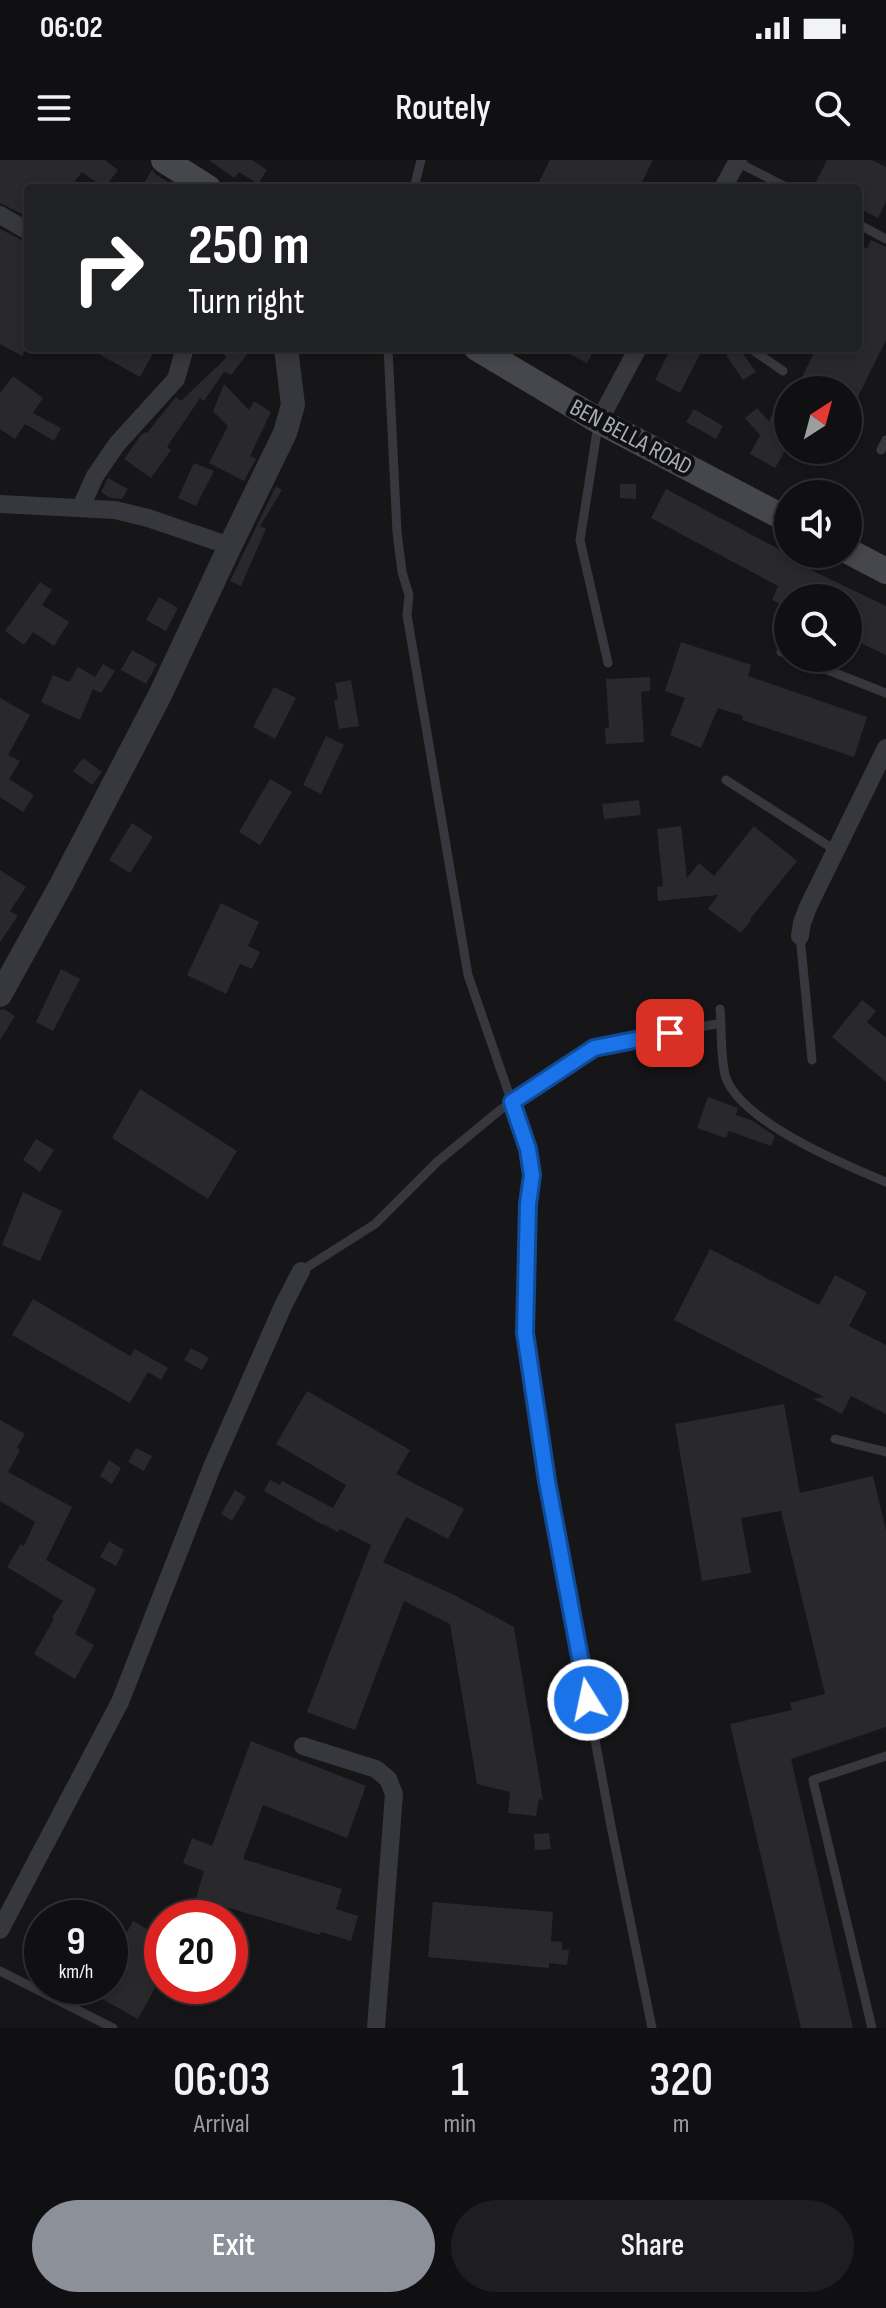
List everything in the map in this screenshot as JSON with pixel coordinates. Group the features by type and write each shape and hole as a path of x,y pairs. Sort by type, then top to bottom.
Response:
{"main road":[{"path":"164,160 202,184"},
{"name":"BEN BELLA ROAD","path":"484,352 599,421 774,513"},
{"path":"862,558 886,571"}],"street":[{"path":"725,184 738,161"},
{"path":"0,215 24,229"},
{"path":"81,507 95,476 117,444 176,379 184,352"},
{"path":"0,995 160,695 285,433 293,405 286,352"},
{"path":"599,421 636,352"},
{"path":"0,523 7,504 115,510 230,546"},
{"path":"800,936 808,907 886,748"},
{"path":"0,1930 120,1702 212,1467 301,1271"},
{"path":"303,1746 376,1769 388,1779 394,1794 376,2028"}],"lane":[{"path":"415,184 421,160"},
{"path":"738,161 781,184"},
{"path":"862,226 886,239"},
{"path":"388,352 397,532 402,572 409,595 407,615 468,975 528,1149 532,1175 528,1204 525,1333 547,1481 652,2028"},
{"path":"756,352 783,371"},
{"path":"599,421 580,540 608,663"},
{"path":"881,450 886,440"},
{"path":"833,672 886,693"},
{"path":"726,780 835,850"},
{"path":"800,936 812,1060"},
{"path":"720,1009 725,1075 742,1102 819,1153 886,1182"},
{"path":"301,1271 375,1224 437,1162 512,1102 594,1048 721,1023"},
{"path":"835,1439 886,1452"},
{"path":"872,2028 813,1780 886,1756"},
{"path":"0,1971 113,2028"}],"building":[{"path":"0,160 105,160 118,170 107,184 98,184 82,172 73,184 24,184 24,215 0,203"},
{"path":"209,160 252,160 267,170 258,184 239,172 234,178"},
{"path":"550,160 653,160 641,184 538,184"},
{"path":"827,160 872,160 886,167 886,202 878,218 862,210 862,184 815,184"},
{"path":"152,170 171,184 143,184"},
{"path":"0,229 24,241 24,352 22,356 0,344"},
{"path":"871,240 886,247 886,340 862,389 862,376 803,376 814,352 862,352 864,247 867,249"},
{"path":"95,352 154,352 140,377"},
{"path":"220,352 249,352 231,375 224,372 204,401 200,398 167,447 171,450 151,478 124,459 176,397 181,401 227,357"},
{"path":"566,352 593,352 587,363"},
{"path":"669,352 701,352 680,393 655,380"},
{"path":"742,352 756,372 743,380 726,355"},
{"path":"13,376 43,398 33,413 61,428 54,441 25,424 15,439 0,429 0,393"},
{"path":"224,384 249,410 254,401 271,412 250,456 256,459 244,481 209,463 228,426 213,411"},
{"path":"757,408 769,421 774,411 774,464 777,464 775,468 750,454 760,435 745,418"},
{"path":"694,409 723,426 716,439 686,422"},
{"path":"194,463 214,471 196,506 178,498"},
{"path":"108,478 128,489 122,499 110,498 101,492"},
{"path":"620,484 636,484 636,499 620,498"},
{"path":"276,486 282,490 260,526 266,529 241,586 230,581"},
{"path":"666,489 774,547 774,568 807,568 840,584 774,584 651,518"},
{"path":"40,582 52,590 42,605 69,622 54,646 33,632 24,645 5,631"},
{"path":"862,594 886,606 886,655 862,644"},
{"path":"159,597 178,608 166,631 146,620"},
{"path":"681,642 751,665 748,676 867,717 854,757 742,720 743,716 718,708 701,748 670,735 685,698 665,691"},
{"path":"132,650 157,664 146,684 121,670"},
{"path":"103,664 115,671 101,693 93,689 80,720 41,702 53,675 69,682 78,667 95,677"},
{"path":"650,677 650,691 641,692 644,742 606,744 605,728 609,728 606,679"},
{"path":"351,680 359,726 339,729 334,700 338,699 335,683"},
{"path":"274,687 296,698 275,739 253,727"},
{"path":"0,698 30,715 8,755 20,761 9,779 34,795 23,812 0,797"},
{"path":"326,736 344,745 321,794 303,785"},
{"path":"83,758 102,772 92,785 73,771"},
{"path":"270,779 292,792 260,845 239,832"},
{"path":"639,800 641,815 604,819 602,804"},
{"path":"132,823 153,837 130,873 109,860"},
{"path":"681,826 687,878 699,863 714,876 754,826 797,861 741,933 708,909 718,895 658,901 657,887 663,886 657,829"},
{"path":"0,870 26,887 10,911 18,916 0,942"},
{"path":"221,903 259,922 248,946 260,952 252,969 240,964 226,994 187,975"},
{"path":"61,969 80,979 53,1031 36,1022"},
{"path":"862,1000 876,1011 867,1022 886,1038 886,1082 832,1037"},
{"path":"4,1009 15,1016 0,1040 0,1010"},
{"path":"140,1089 237,1151 208,1199 112,1138"},
{"path":"708,1097 738,1108 736,1115 753,1121 775,1136 771,1146 729,1131 726,1138 697,1128"},
{"path":"36,1139 54,1150 40,1172 23,1160"},
{"path":"23,1192 62,1211 40,1261 2,1245"},
{"path":"710,1249 819,1305 835,1275 867,1292 849,1326 886,1345 886,1414 851,1396 842,1414 813,1399 824,1397 674,1320"},
{"path":"33,1299 130,1356 135,1349 168,1368 161,1380 148,1372 130,1403 12,1335"},
{"path":"191,1348 209,1358 202,1370 184,1360"},
{"path":"307,1391 410,1450 396,1474 464,1509 448,1539 406,1517 383,1562 514,1627 543,1800 539,1799 536,1816 508,1813 510,1792 477,1784 450,1624 404,1601 355,1730 307,1712 371,1545 340,1529 338,1532 323,1525 264,1491 270,1480 280,1485 282,1481 333,1508 346,1485 276,1444"},
{"path":"784,1404 800,1493 873,1476 886,1530 886,1727 791,1759 853,2028 801,2028 730,1724 792,1710 790,1703 825,1694 781,1511 741,1518 751,1573 702,1581 675,1424"},
{"path":"0,1420 25,1434 8,1472 72,1507 46,1560 96,1589 75,1634 94,1645 75,1679 34,1654 63,1601 7,1567 21,1544 24,1546 35,1522 0,1501"},
{"path":"136,1448 152,1456 144,1471 128,1462"},
{"path":"109,1460 121,1468 112,1484 100,1476"},
{"path":"235,1490 246,1497 232,1521 221,1514"},
{"path":"109,1541 124,1550 116,1566 100,1557"},
{"path":"251,1741 366,1786 347,1838 263,1805 243,1859 342,1889 336,1909 358,1916 351,1941 248,1914 248,1900 196,1898 204,1871 183,1863 192,1838 212,1846"},
{"path":"549,1833 551,1849 535,1850 534,1834"},
{"path":"433,1902 553,1912 551,1941 562,1942 562,1950 569,1950 567,1965 549,1963 549,1968 428,1957"},
{"path":"133,1921 144,1927 146,2004 138,2019 111,2004 128,2004 128,1930"}],"route":[{"path":"588,1700 547,1481 525,1333 528,1204 532,1175 528,1149 512,1102 594,1048 670,1033"}]}
